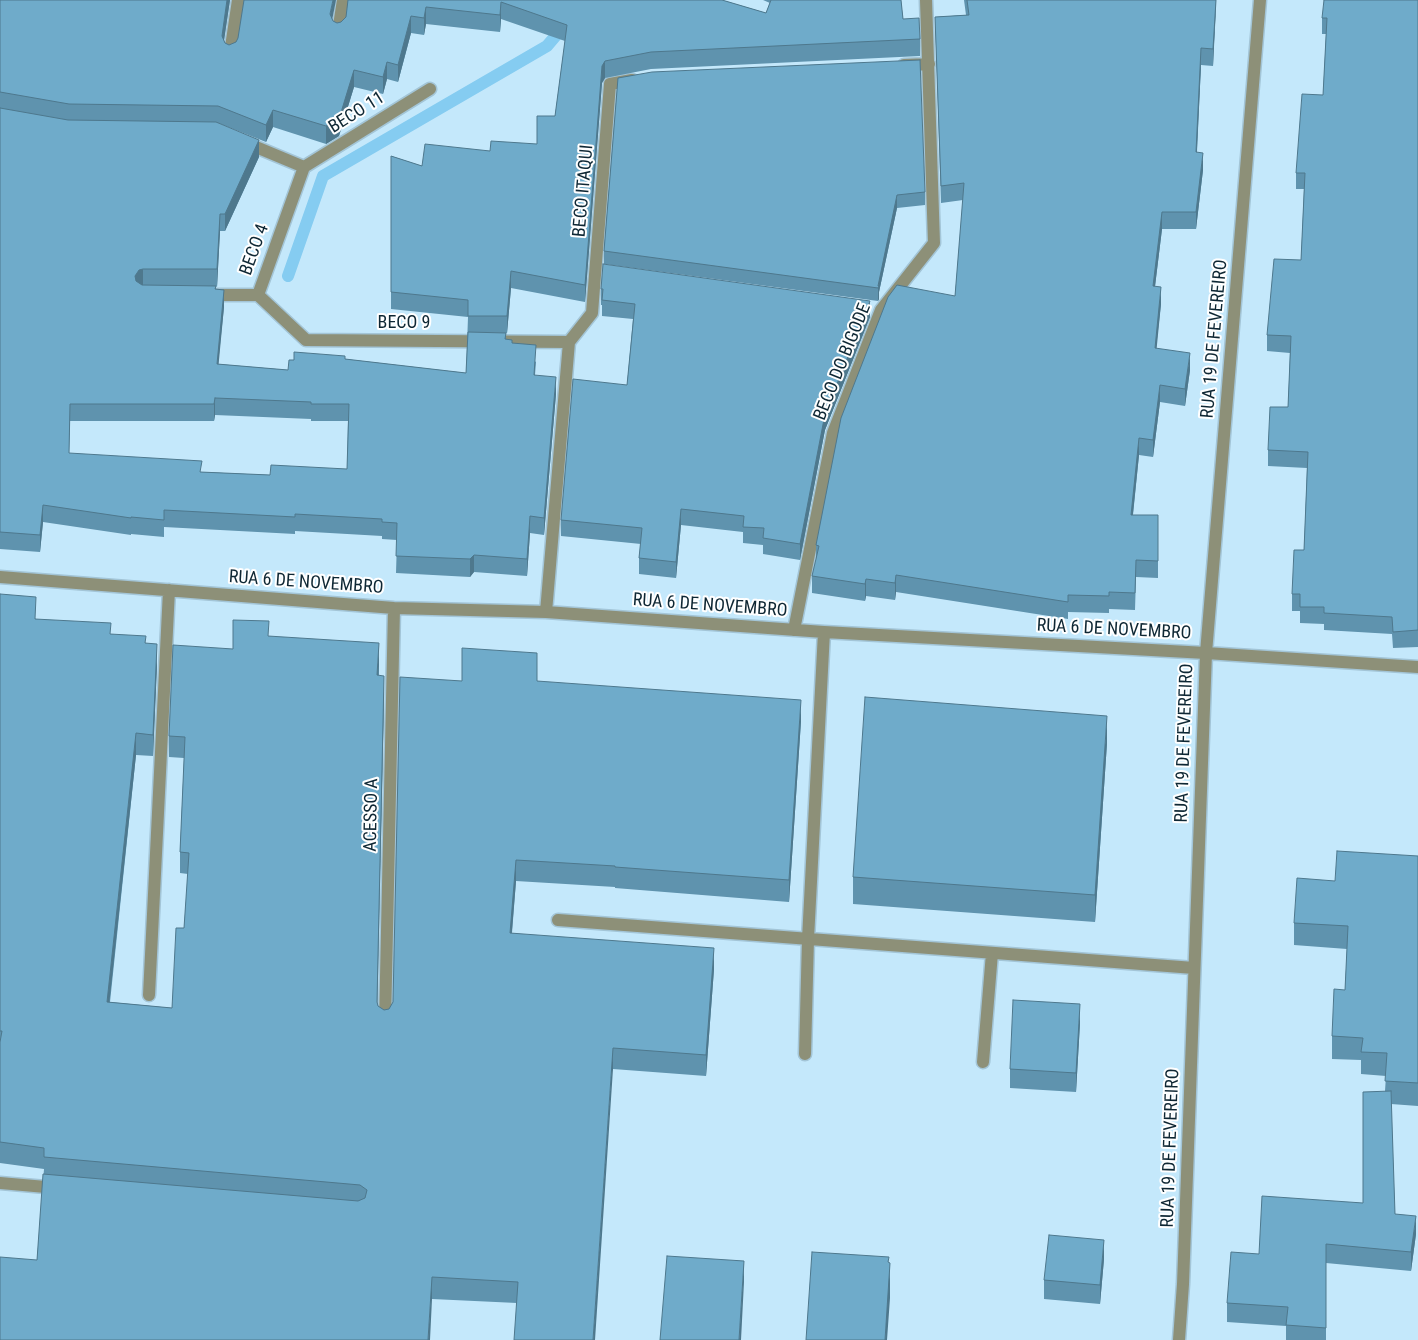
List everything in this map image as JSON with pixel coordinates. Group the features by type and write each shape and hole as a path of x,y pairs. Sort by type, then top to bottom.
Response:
{"street":[{"path":"230,54 238,0"},
{"path":"338,32 343,0"},
{"name":"BECO DO BIGODE","path":"794,630 834,433 876,309 934,243 926,0"},
{"name":"RUA 19 DE FEVEREIRO","path":"1179,1340 1183,1284 1206,653 1260,0"},
{"path":"890,66 929,64"},
{"name":"BECO ITAQUI","path":"569,342 592,313 600,271 610,84 643,78"},
{"name":"BECO 11","path":"304,167 430,89"},
{"path":"235,138 304,167"},
{"name":"BECO 4","path":"191,294 258,295 304,167"},
{"name":"BECO 9","path":"258,295 306,340 569,342"},
{"path":"546,612 569,342"},
{"name":"RUA 6 DE NOVEMBRO","path":"0,577 394,608 546,612 824,632 1206,653 1418,667"},
{"path":"148,995 170,590"},
{"name":"ACESSO A","path":"385,1023 394,608"},
{"path":"805,1054 808,939 824,632"},
{"path":"558,920 1194,968"},
{"path":"983,1062 992,952"},
{"path":"0,1183 68,1189"}],"building":[{"path":"0,0 227,0 222,36 225,43 229,45 236,42 238,38 244,0 333,0 330,14 333,21 337,23 346,17 348,0 722,0 766,13 771,0 901,0 903,19 919,18 920,39 651,52 605,61 602,66 585,285 511,271 507,316 468,316 468,300 391,292 391,156 422,166 425,144 490,151 491,141 537,144 537,116 555,116 567,25 501,2 500,15 426,7 424,18 411,16 398,65 387,62 383,77 354,70 339,119 326,126 273,110 266,125 218,106 69,104 0,92"},
{"path":"967,0 1216,0 1213,49 1201,48 1196,152 1203,153 1196,212 1162,212 1153,286 1161,287 1155,348 1190,353 1185,389 1160,385 1153,440 1139,438 1131,515 1158,515 1158,561 1136,560 1135,593 1109,592 1109,596 1068,595 1068,602 896,575 895,583 866,579 865,584 812,576 819,546 816,545 841,418 888,297 897,285 955,296 964,183 941,186 935,17 969,15"},
{"path":"1324,0 1418,0 1418,630 1393,632 1392,617 1324,613 1324,607 1300,607 1300,594 1292,594 1294,550 1304,550 1308,452 1268,450 1270,407 1288,407 1291,336 1267,335 1274,259 1301,260 1305,173 1296,173 1302,94 1323,95 1327,18 1322,18"},
{"path":"920,60 925,192 897,195 878,288 604,251 618,78 652,72"},
{"path":"0,108 68,120 216,122 259,140 225,214 220,214 217,269 143,269 139,270 135,276 136,281 142,285 216,286 215,289 224,290 217,364 288,370 289,360 294,360 294,352 345,356 345,359 466,373 468,332 506,333 505,339 512,340 512,343 536,345 534,375 556,377 544,518 530,516 527,559 474,555 470,559 396,556 397,523 382,522 382,519 295,514 295,517 164,510 164,520 131,518 43,505 40,535 0,532","holes":["215,398 311,402 311,404 349,404 347,469 271,465 270,475 200,472 202,461 69,453 70,404 214,404"]},
{"path":"603,264 870,301 825,414 800,544 763,538 764,528 743,527 744,516 681,509 676,562 639,558 642,528 561,520 573,379 627,385 635,304 602,300"},
{"path":"0,594 36,597 35,619 111,623 110,634 146,636 145,643 157,644 153,735 136,733 107,1002 172,1008 176,928 184,928 189,853 180,852 185,737 169,736 173,645 233,649 233,620 269,621 268,636 379,643 377,675 384,676 377,1002 378,1006 384,1010 389,1009 393,1002 400,677 462,681 462,648 537,653 537,681 801,700 789,880 516,860 510,933 714,948 706,1055 613,1048 593,1340 514,1340 518,1282 432,1277 428,1340 0,1340 0,1257 37,1260 43,1174 358,1201 365,1198 367,1190 360,1185 44,1157 44,1148 0,1142 0,1042 2,1031 0,1031"},
{"path":"865,697 1107,716 1095,895 853,877"},
{"path":"1337,851 1418,856 1418,1083 1385,1081 1387,1053 1361,1052 1363,1038 1332,1036 1334,989 1345,990 1348,926 1294,923 1297,878 1335,881"},
{"path":"1013,1000 1080,1004 1076,1073 1010,1069"},
{"path":"1391,1091 1395,1214 1416,1216 1411,1252 1326,1244 1326,1328 1286,1325 1288,1307 1227,1303 1231,1252 1259,1254 1262,1196 1363,1203 1363,1092"},
{"path":"1049,1235 1104,1240 1100,1285 1044,1280"},
{"path":"812,1252 889,1257 885,1340 806,1340"},
{"path":"667,1256 744,1261 739,1340 660,1340"}],"waterway":[{"path":"288,276 323,176 547,46 586,0"}]}
